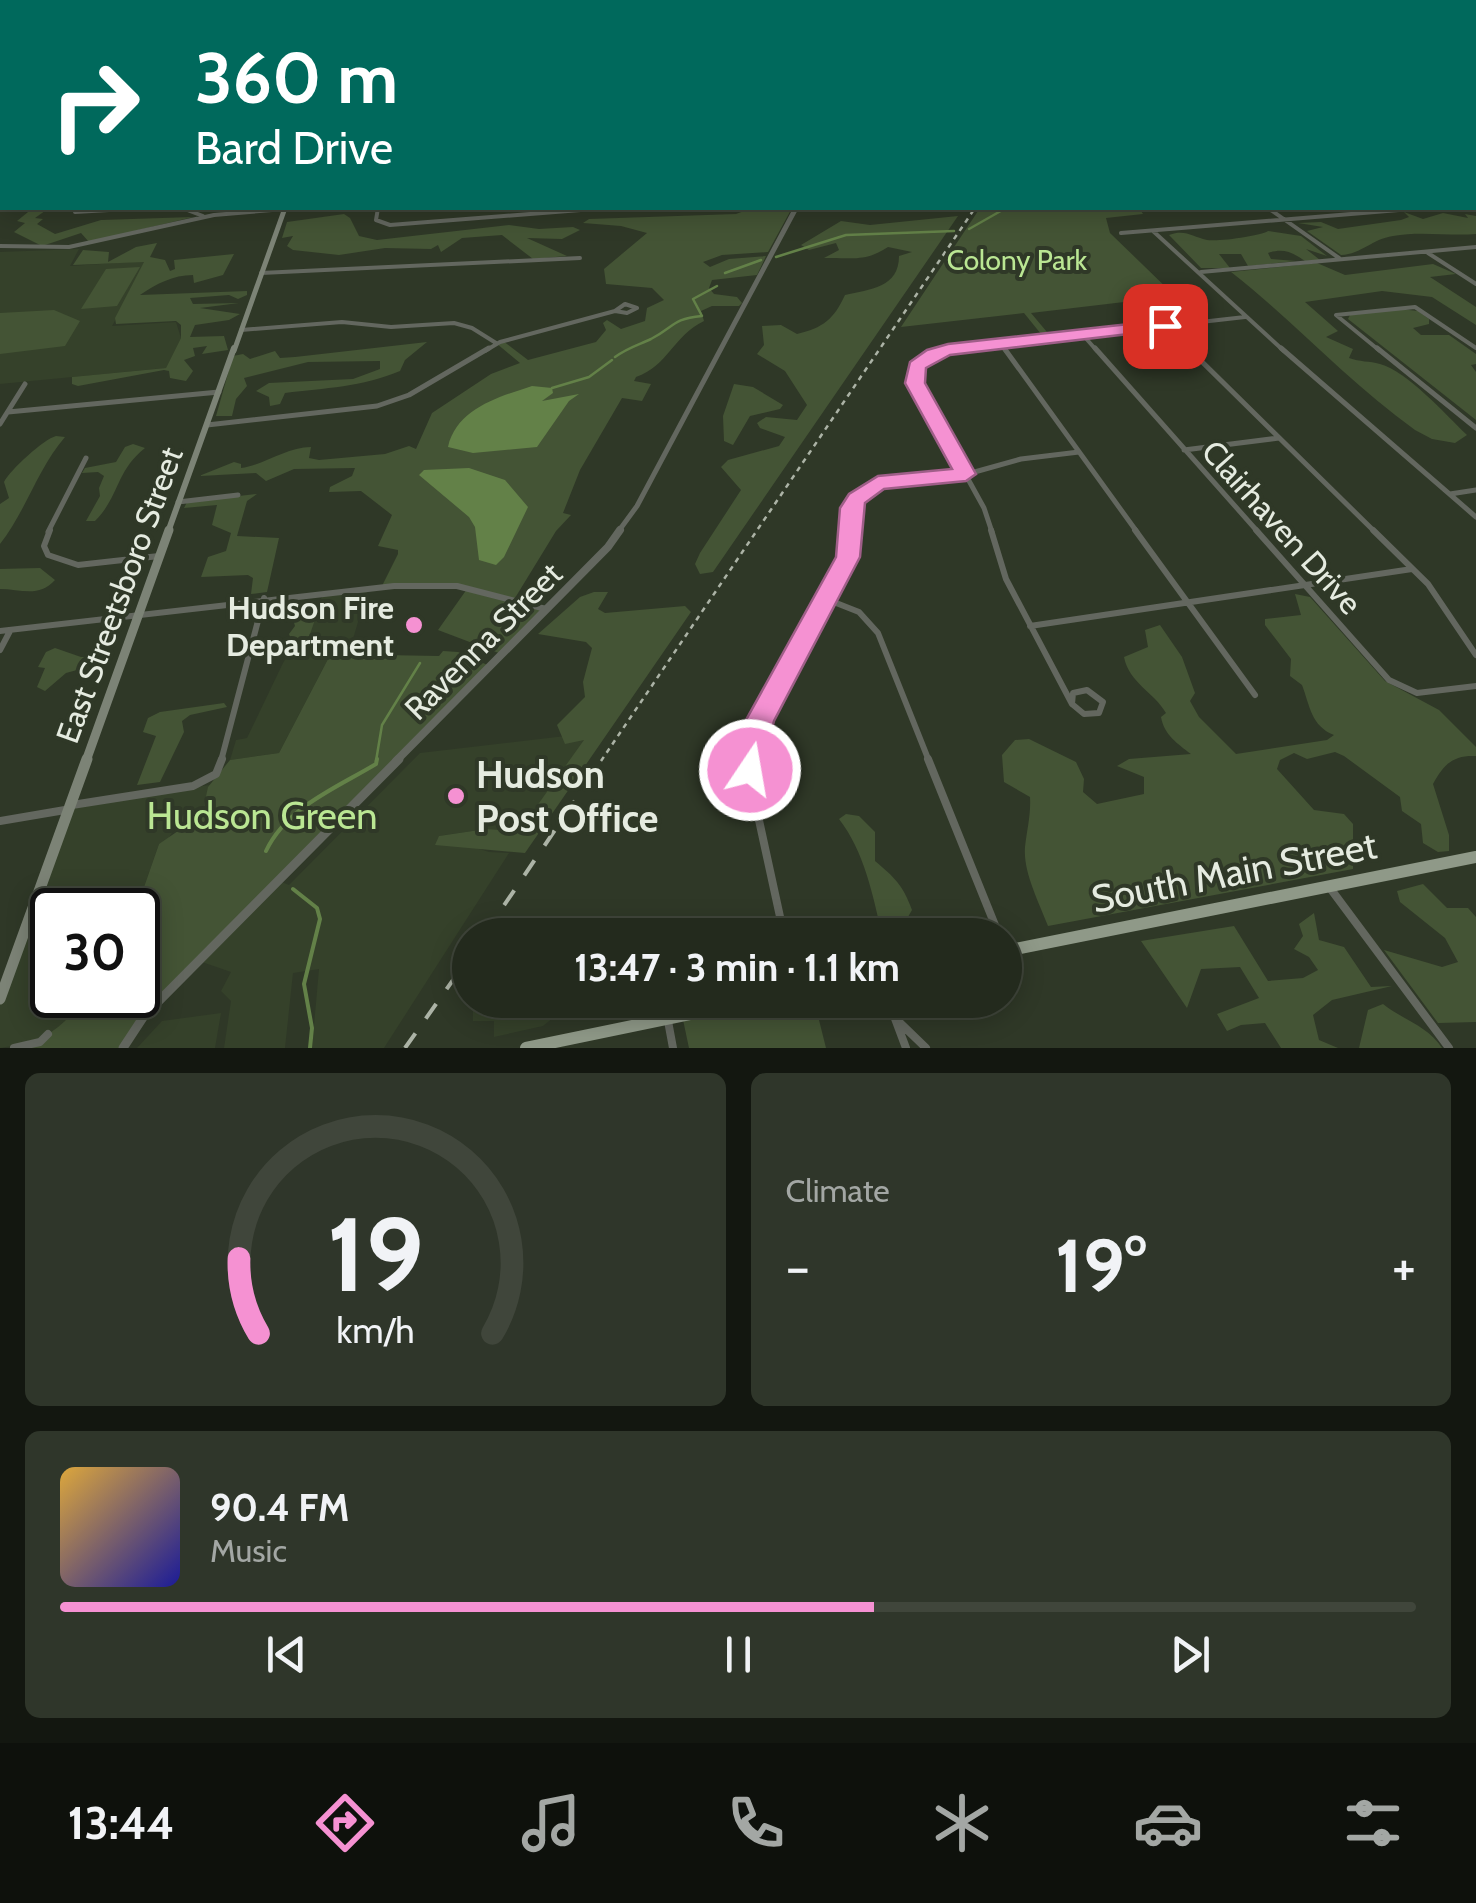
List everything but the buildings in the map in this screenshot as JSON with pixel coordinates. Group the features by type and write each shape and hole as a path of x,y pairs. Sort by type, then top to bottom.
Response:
{"main road":[{"name":"East Streetsboro Street","path":"0,999 284,210"},
{"name":"South Main Street","path":"1022,947 1476,857"},
{"path":"526,1048 667,1018"}],"street":[{"path":"75,212 110,210"},
{"path":"187,210 206,217"},
{"path":"0,246 76,246 206,217 267,210"},
{"path":"378,210 376,220 390,225 581,210"},
{"name":"Ravenna Street","path":"123,1048 144,1016 608,547 637,506 795,210"},
{"path":"1271,210 1341,259"},
{"path":"1121,233 1398,210"},
{"path":"1153,231 1476,518"},
{"path":"1201,272 1476,247"},
{"path":"1426,252 1476,284"},
{"path":"261,273 580,258"},
{"path":"1476,348 1421,309 1403,305 1336,315 1476,428"},
{"path":"207,424 377,406 409,395 496,344 615,311"},
{"path":"1072,704 1073,693 1087,690 1097,695 1104,706 1099,713 1090,715 1072,704 1006,579 990,522 915,383 915,368 924,358 942,350 1246,317"},
{"path":"240,330 342,322 391,326 454,323 472,328 496,344"},
{"path":"1165,326 1412,569 1440,599 1476,655"},
{"name":"Clairhaven Drive","path":"1082,334 1303,585 1400,688 1428,694 1476,686"},
{"path":"1000,344 1255,695"},
{"path":"0,424 25,384"},
{"path":"8,412 218,392"},
{"path":"1184,450 1279,438"},
{"path":"781,918 750,768 760,720 848,557 852,508 862,493 878,483 966,474 1021,459 1079,452"},
{"path":"86,458 48,532 44,546 48,555 78,565 159,556"},
{"path":"1450,494 1476,490"},
{"path":"178,502 238,495"},
{"path":"1030,626 1412,569"},
{"path":"0,631 356,588 430,585 496,594 548,610"},
{"path":"0,821 202,784 222,766 264,598"},
{"path":"826,599 859,612 878,632 992,918"},
{"path":"0,650 10,630"},
{"path":"1328,886 1449,1048"},
{"path":"667,1018 673,1048"},
{"path":"894,1018 906,1048"},
{"path":"895,1018 926,1048"},
{"path":"14,1048 40,1042 48,1034"}],"shaded area":[{"path":"79,249 70,266 148,261 112,326 176,322 181,338 166,368 0,384 0,252"},
{"path":"532,386 552,388 553,393 542,401 579,394 569,401 537,447 473,453 448,447 470,413"},
{"path":"469,468 505,480 528,507 504,557 496,565 479,560 475,527 469,517 419,475 424,470"},
{"path":"368,588 353,639 339,638 279,753 230,760 236,740 247,738 283,663 325,592"},
{"path":"591,733 519,831 486,829 439,836 489,852 509,853 467,918 452,918 452,942 384,1048 312,1048 319,969 293,973 285,1048 224,1048 231,1001 221,991 231,972 199,961 279,881 289,885 420,753"},
{"path":"209,785 203,810 183,814 166,843 159,844 144,888 42,888 72,808"},
{"path":"30,921 30,1018 68,1018 60,1029 30,1043 0,1048 0,1002"},
{"path":"221,1013 215,1048 137,1048 162,1021"},
{"path":"553,1018 543,1026 494,1037 494,1021 473,1021"}],"green space":[{"path":"31,210 46,210 35,218 43,219 37,224 55,234 101,220 193,217 89,242 81,233 42,246 14,232 25,223 17,221"},
{"path":"747,210 791,210 768,252 722,255 703,262 710,267 729,259 766,256 757,275 712,280 709,288 714,294 737,297 742,303 701,311 704,321 693,327 656,366 636,377 634,381 651,384 642,401 622,398 580,470 563,513 571,515 556,531 515,598 548,610 504,655 438,630 467,589 382,586 398,554 398,550 378,546 392,515 361,491 329,492 330,487 352,476 355,468 294,469 266,481 256,473 199,476 234,462 241,464 241,468 302,448 311,447 309,458 319,460 385,454 409,446 416,449 432,413 491,374 520,363 496,343 503,341 528,360 596,342 606,330 603,323 607,320 621,329 645,321 647,308 664,300 652,288 606,284 604,269 647,233 583,223 589,219 736,214"},
{"name":"Colony Park","path":"979,210 1141,210 1143,214 1106,218 1110,233 1175,296 1031,313 1052,338 1045,339 1024,313 901,327"},
{"path":"1404,212 1423,219 1443,213 1476,216 1476,234 1393,236 1341,255 1307,231 1323,227 1298,223 1321,222 1338,229 1409,217"},
{"path":"344,214 359,236 377,240 509,225 580,230 562,239 527,238 567,256 533,259 502,235 462,238 441,252 438,245 431,249 385,248 339,255 293,250 287,246 293,236 282,238 287,222"},
{"path":"958,216 713,572 700,574 695,564 700,553 741,490 721,467 728,460 779,446 785,437 760,428 757,423 766,417 797,420 807,405 785,371 757,354 764,345 762,326 781,325 797,334 814,329 832,316 845,295 889,281 898,267 899,256 912,252 888,247 864,257 824,258 839,250 836,243 809,250 801,245 841,221 870,225"},
{"path":"1268,231 1301,236 1327,256 1306,249 1320,260 1305,261 1278,251 1268,253 1271,259 1296,261 1248,266 1241,254 1219,254 1230,268 1201,268 1169,235 1185,233 1213,240"},
{"path":"157,243 150,257 165,260 170,271 175,269 174,260 234,254 223,275 194,283 193,275 179,277 140,295 247,291 238,299 229,295 190,298 193,304 239,303 200,308 240,314 229,320 195,325 190,337 224,336 228,350 202,354 207,346 193,348 195,356 184,360 193,371 186,381 170,378 169,371 164,370 72,384 72,377 166,368 181,338 181,325 176,321 116,324 115,318 144,262 73,265 83,250 109,252 108,262 136,247"},
{"path":"1317,263 1345,275 1433,264 1456,274 1430,277 1476,307 1476,325 1432,297 1382,291 1305,302 1338,331 1326,337 1353,349 1349,358 1380,364 1402,375 1467,435 1455,443 1432,439 1415,430 1367,393 1231,272"},
{"path":"140,267 117,306 81,309 106,269"},
{"path":"1400,309 1418,311 1429,319 1429,324 1413,328 1421,335 1449,335 1476,354 1476,364 1471,365 1476,372 1476,420 1348,319 1350,315"},
{"path":"54,310 80,321 65,346 0,354 0,313"},
{"path":"427,342 405,360 400,371 357,384 285,393 280,404 270,406 269,397 256,391 269,383 353,379 380,369 380,361 308,362 244,378 247,386 236,399 232,416 216,416 233,356 243,354 250,359 275,351 280,358 295,357"},
{"path":"734,384 753,387 783,405 750,416 733,445 724,441 723,416"},
{"path":"56,436 65,437 0,544 0,504 9,498 4,482 28,456"},
{"path":"133,444 145,448 128,466 103,512 95,521 86,521 100,496 104,476 98,472 82,473 85,468 116,462 125,447"},
{"path":"257,494 247,501 237,536 279,538 267,592 251,594 253,578 248,575 201,577 208,557 226,551 231,533 212,525 217,505 184,508 187,502"},
{"path":"40,568 55,580 49,586 29,591 0,589 0,569"},
{"path":"608,592 598,609 605,613 685,606 691,612 525,853 435,845 439,836 486,829 519,831 584,740 565,744 557,725 585,697 583,682 592,648 586,642 538,634 580,597"},
{"path":"1295,594 1310,597 1385,681 1439,710 1476,747 1476,756 1450,762 1433,784 1449,835 1449,851 1438,852 1423,843 1421,824 1402,811 1400,797 1344,756 1335,752 1307,759 1294,753 1280,760 1277,769 1314,810 1344,814 1353,824 1353,869 1048,926 1026,867 1030,797 1004,782 1002,755 1015,740 1029,739 1076,762 1084,779 1083,792 1097,804 1144,794 1144,777 1117,766 1129,759 1191,754 1168,734 1161,717 1166,713 1136,681 1124,657 1148,647 1145,630 1160,625 1182,657 1195,693 1190,701 1199,717 1236,754 1327,740 1334,735 1316,721 1302,685 1290,676 1291,659 1265,625 1265,619 1301,615"},
{"path":"303,604 319,608 308,640 295,649 289,634 295,626 293,619 265,617"},
{"name":"Hudson Green","path":"339,638 380,644 384,647 383,655 439,656 443,651 458,652 492,667 160,1000 160,888 144,888 159,844 178,831 183,814 203,810 208,787 230,760 279,753"},
{"path":"55,648 81,657 108,657 106,662 66,673 45,691 37,687 45,668 38,667 46,652"},
{"path":"224,703 227,707 190,715 182,721 184,732 160,782 137,785 156,736 143,732 148,718 160,712"},
{"path":"846,814 859,816 875,832 875,861 898,882 909,901 912,910 907,918 878,918 861,859 839,819"},
{"path":"1423,884 1447,908 1468,908 1476,917 1476,1022 1438,1023 1384,950 1442,967 1458,962 1445,938 1400,902 1397,891"},
{"path":"1314,913 1319,940 1344,947 1371,987 1392,986 1332,1000 1313,1015 1319,1040 1338,1048 1281,1048 1265,1023 1227,1031 1217,1014 1259,998 1240,967 1201,969 1187,1008 1141,941 1234,926 1268,981 1303,978 1318,970 1309,957 1294,949 1303,936 1299,924"},
{"path":"1383,1004 1422,1029 1442,1048 1359,1048 1368,1010"},
{"name":"Hudson Green","path":"68,1018 143,1018 123,1048 14,1048 56,1029"},
{"path":"683,1018 818,1018 826,1048 689,1048"}],"waterway":[{"path":"969,229 1002,210"},
{"path":"776,257 846,235 954,231"},
{"path":"725,273 761,260"},
{"path":"615,357 679,321 702,316 693,299 717,286"},
{"path":"552,388 589,377 612,360"},
{"path":"376,761 382,725 420,663"},
{"path":"266,851 299,810 376,764 377,759"},
{"path":"293,889 317,908 320,919 304,984 312,1028 310,1048"}],"railway":[{"path":"601,761 974,210"},
{"path":"495,918 603,759"},
{"path":"405,1048 452,981"}],"place":[{"name":"Hudson Fire Department","path":"414,625"},
{"name":"Hudson Post Office","path":"456,796"}],"route":[{"path":"750,770 760,720 848,557 852,508 857,498 878,483 966,474 915,383 916,366 924,358 948,349 1165,326"}]}
